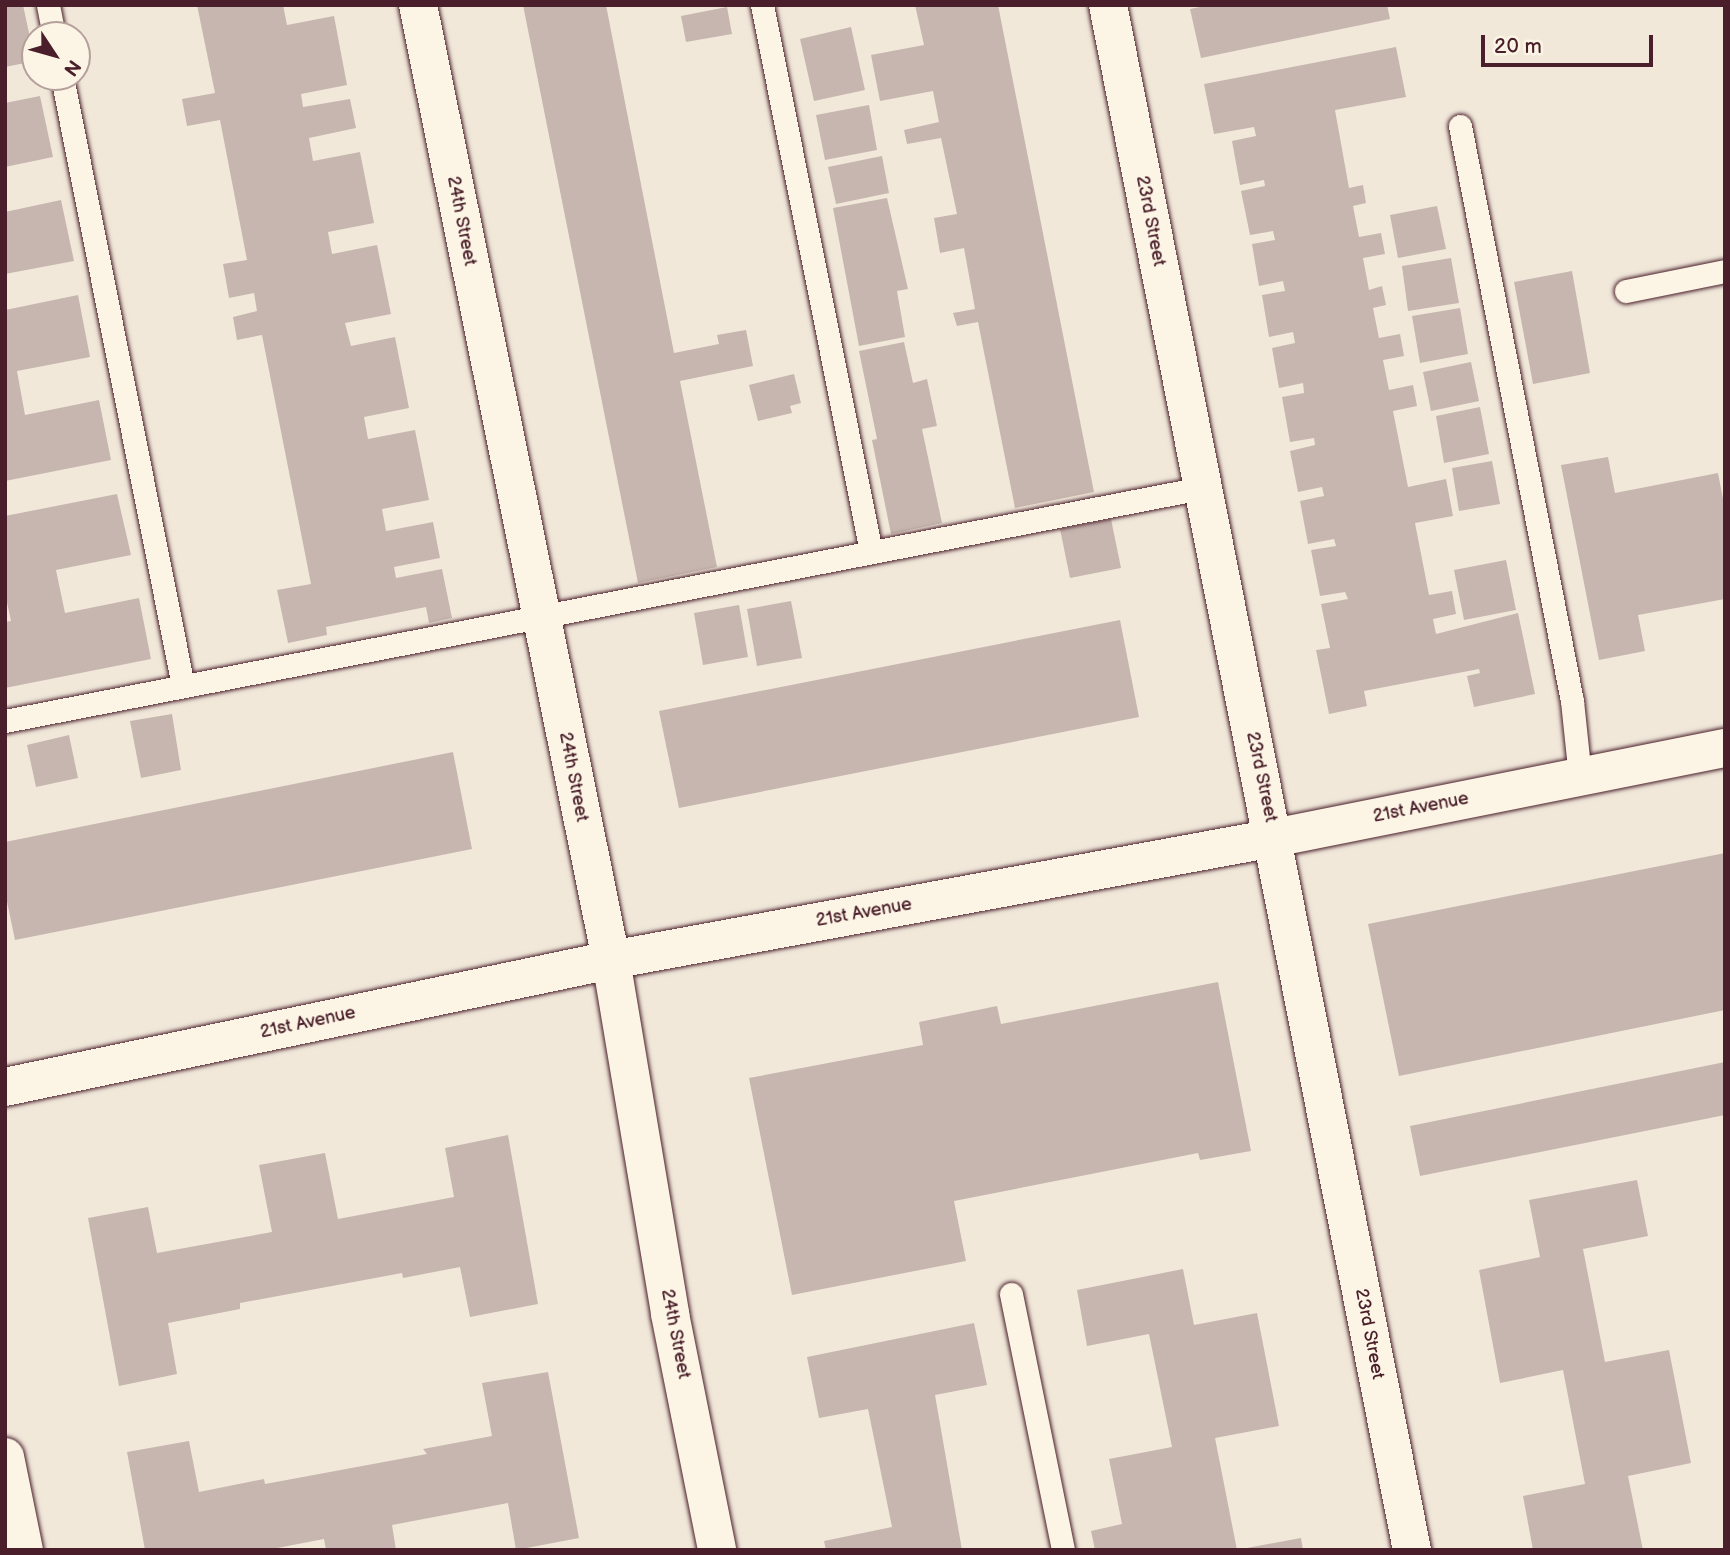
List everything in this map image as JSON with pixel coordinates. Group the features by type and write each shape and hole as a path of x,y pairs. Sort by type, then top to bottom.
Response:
{"street":[{"name":"24th Street","path":"418,5 611,960 670,1314 717,1550"},
{"name":"23rd Street","path":"1108,5 1412,1550"},
{"name":"21st Avenue","path":"5,1087 611,960 1274,838 1725,748"},
{"path":"5,1457 24,1550"}],"lane":[{"path":"762,5 871,552"},
{"path":"65,91 183,686"},
{"path":"1460,126 1572,701 1580,776"},
{"path":"1626,291 1725,271"},
{"path":"5,721 1202,488"},
{"path":"1011,1294 1063,1550"}],"building":[{"path":"5,5 23,5 26,21 21,21 21,64 5,67"},
{"path":"197,5 283,5 287,25 334,16 347,85 301,94 303,107 350,99 356,128 309,138 313,161 360,152 374,223 328,232 332,254 377,245 391,314 345,323 351,346 395,337 409,408 364,417 368,439 415,430 429,500 382,509 386,531 433,522 440,558 394,567 396,578 442,569 452,618 429,623 426,607 326,627 327,635 288,643 277,590 311,584 262,335 237,340 233,317 257,311 254,293 229,298 223,264 247,260 220,120 187,126 182,99 215,93"},
{"path":"523,5 606,5 674,353 719,344 717,335 746,330 753,366 680,381 717,567 638,583"},
{"path":"915,5 998,5 1094,492 1015,508 978,322 957,326 953,313 975,309 964,248 940,253 934,218 957,214 941,138 907,144 904,130 939,122 933,91 880,101 871,55 924,45"},
{"path":"1210,5 1387,5 1390,19 1201,58 1190,9"},
{"path":"727,7 732,34 686,42 681,16"},
{"path":"851,27 865,90 814,101 800,39"},
{"path":"1396,47 1406,97 1335,110 1349,188 1363,185 1366,203 1353,206 1359,237 1381,233 1385,254 1363,258 1369,290 1382,286 1386,305 1373,308 1379,338 1400,334 1404,356 1383,360 1389,390 1413,385 1417,406 1393,411 1408,487 1446,479 1453,516 1415,523 1429,595 1452,591 1456,614 1433,619 1436,634 1518,613 1535,694 1474,707 1467,676 1480,673 1479,669 1364,691 1367,706 1329,714 1316,650 1330,648 1321,604 1348,599 1345,592 1320,596 1311,550 1336,546 1334,539 1308,544 1300,501 1324,496 1322,487 1298,492 1290,451 1315,445 1314,438 1290,442 1282,397 1304,393 1303,383 1279,388 1272,348 1295,343 1293,332 1269,337 1262,295 1285,291 1283,281 1259,286 1252,244 1275,240 1273,231 1250,235 1241,191 1265,186 1264,180 1240,185 1232,141 1256,136 1254,127 1214,134 1204,84"},
{"path":"40,96 53,157 5,167 5,103"},
{"path":"869,105 877,150 825,160 816,115"},
{"path":"882,156 889,193 836,204 828,167"},
{"path":"887,198 908,289 897,291 905,337 859,346 833,208"},
{"path":"61,200 74,261 5,274 5,212"},
{"path":"1437,206 1446,249 1398,258 1390,215"},
{"path":"1451,258 1459,303 1408,311 1402,266"},
{"path":"1572,271 1590,373 1533,384 1514,282"},
{"path":"78,295 90,357 17,371 25,415 99,400 111,460 5,481 5,310"},
{"path":"1460,308 1468,354 1420,363 1412,316"},
{"path":"904,342 913,383 927,379 937,426 922,429 942,523 891,534 872,440 877,439 859,351"},
{"path":"1471,362 1479,401 1431,411 1423,372"},
{"path":"794,374 801,403 790,406 792,413 758,421 749,385"},
{"path":"1480,407 1489,454 1444,463 1436,416"},
{"path":"1608,457 1615,493 1718,473 1725,509 1725,599 1638,615 1645,651 1599,660 1561,465"},
{"path":"1492,461 1500,504 1459,511 1452,468"},
{"path":"117,494 131,555 56,570 65,613 139,598 151,659 5,688 5,622 11,621 5,593 5,516"},
{"path":"1111,519 1121,568 1070,578 1060,529"},
{"path":"1506,560 1516,610 1464,620 1454,570"},
{"path":"791,601 802,658 757,666 747,609"},
{"path":"739,605 748,657 703,665 694,613"},
{"path":"1120,620 1139,717 679,808 659,711"},
{"path":"172,714 181,770 141,778 130,721"},
{"path":"69,735 78,778 36,787 27,745"},
{"path":"453,752 472,849 15,940 5,892 5,842"},
{"path":"1725,853 1725,1010 1399,1076 1368,924"},
{"path":"1218,982 1251,1151 1200,1160 1198,1153 954,1201 966,1261 792,1295 749,1078 923,1045 919,1022 997,1006 1001,1024"},
{"path":"1725,1062 1725,1115 1420,1176 1410,1126"},
{"path":"508,1135 538,1304 470,1317 460,1267 403,1278 402,1273 240,1303 240,1309 168,1323 177,1374 119,1386 88,1218 148,1207 157,1253 272,1232 259,1165 325,1153 338,1219 454,1197 445,1148"},
{"path":"1637,1180 1648,1236 1583,1249 1605,1362 1669,1350 1691,1463 1628,1476 1643,1550 1533,1550 1523,1496 1585,1484 1563,1370 1500,1383 1479,1270 1540,1257 1529,1200"},
{"path":"1183,1269 1194,1325 1257,1313 1279,1426 1215,1438 1237,1550 1095,1550 1091,1531 1122,1524 1109,1459 1172,1447 1149,1334 1087,1346 1077,1290"},
{"path":"974,1323 987,1385 935,1395 962,1550 826,1550 824,1541 892,1527 868,1409 819,1418 807,1357"},
{"path":"548,1372 579,1538 516,1550 508,1503 392,1525 396,1550 326,1550 324,1539 267,1550 145,1550 127,1452 189,1441 199,1492 264,1479 265,1484 427,1454 423,1449 492,1436 482,1383"},
{"path":"1301,1538 1303,1550 1247,1548"}]}
